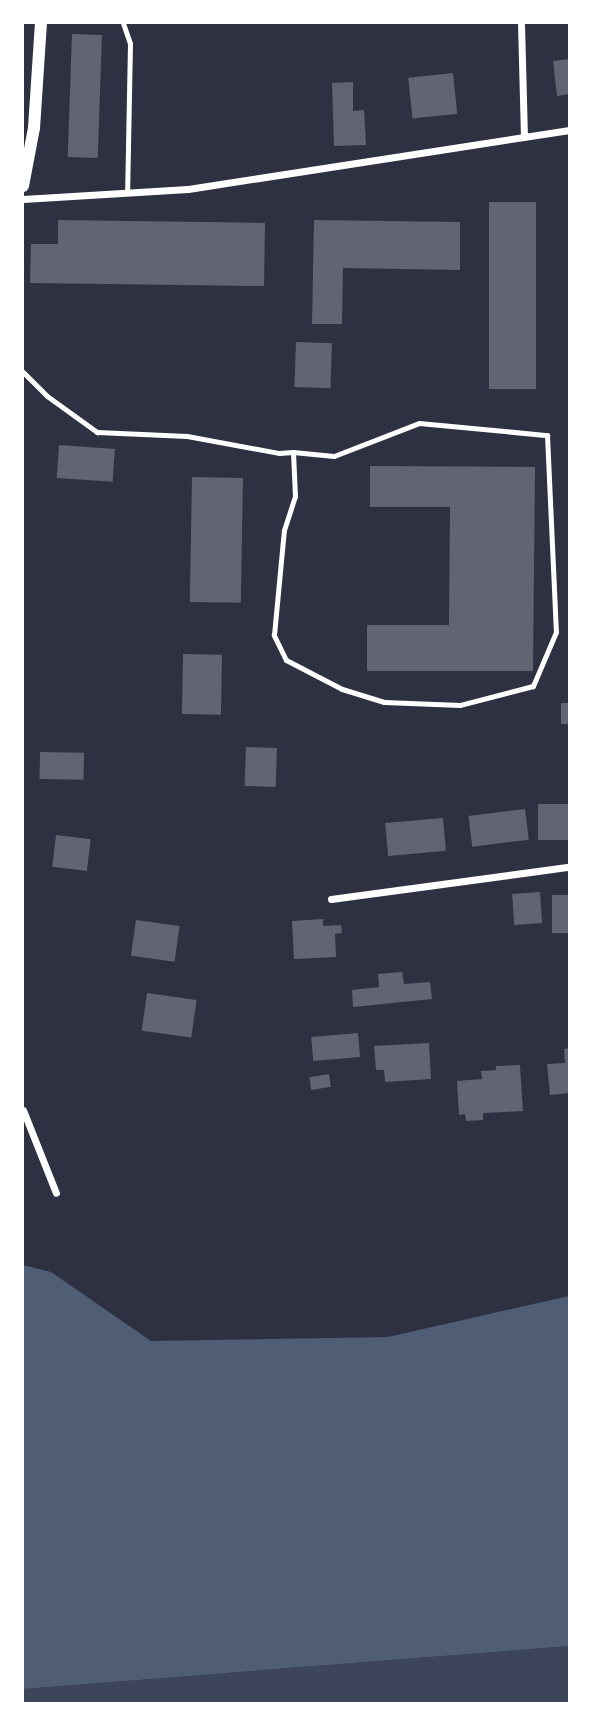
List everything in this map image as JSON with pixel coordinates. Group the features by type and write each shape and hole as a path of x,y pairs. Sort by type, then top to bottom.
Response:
{"street":[{"path":"23,186 34,128 41,23"},
{"path":"521,23 524,137"},
{"path":"23,199 188,189 569,130"},
{"path":"331,899 569,867"},
{"path":"23,1112 56,1192"}],"lane":[{"path":"123,23 130,43 127,192"},
{"path":"23,372 47,396 97,432 187,436 334,456 419,423 547,435 556,632 533,686 460,705 384,702 342,689 286,660 274,635 284,530 295,496 293,452"}],"shaded area":[{"path":"23,1265 51,1272 151,1341 388,1337 569,1296 569,1646 23,1689"},
{"path":"569,1646 569,1703 23,1703 23,1689"}],"building":[{"path":"72,34 102,35 98,158 68,157"},
{"path":"569,59 569,94 557,96 553,61"},
{"path":"453,73 457,114 413,118 408,78"},
{"path":"353,82 353,111 364,110 366,145 334,146 332,83"},
{"path":"489,202 536,202 536,389 489,389"},
{"path":"58,220 265,223 264,286 30,283 31,244 58,244"},
{"path":"314,220 460,222 460,270 343,268 342,324 312,324"},
{"path":"296,342 332,343 330,388 294,387"},
{"path":"59,445 115,449 113,482 57,478"},
{"path":"370,466 535,467 533,671 367,671 367,625 449,625 450,507 370,507"},
{"path":"192,477 243,478 241,603 190,602"},
{"path":"183,654 222,655 221,715 182,714"},
{"path":"561,703 569,703 569,724 561,724"},
{"path":"246,747 277,748 276,787 245,786"},
{"path":"40,752 84,753 84,780 40,779"},
{"path":"538,804 569,804 569,840 538,840"},
{"path":"525,809 529,840 472,847 468,816"},
{"path":"443,818 446,851 388,856 385,823"},
{"path":"56,835 91,839 87,871 52,867"},
{"path":"540,892 542,923 514,925 512,894"},
{"path":"552,895 569,895 569,933 552,933"},
{"path":"323,919 323,926 341,925 342,933 335,934 336,957 294,959 292,921"},
{"path":"136,920 180,926 175,962 131,956"},
{"path":"402,972 404,984 430,982 432,999 353,1007 352,990 379,987 378,974"},
{"path":"147,993 197,1000 191,1038 142,1031"},
{"path":"358,1033 360,1057 313,1061 311,1037"},
{"path":"429,1043 431,1079 385,1082 384,1070 376,1070 374,1046"},
{"path":"569,1048 569,1093 550,1095 547,1064 565,1063 564,1049"},
{"path":"520,1065 523,1111 483,1113 483,1120 466,1121 465,1114 459,1115 457,1081 482,1079 481,1071 496,1070 496,1066"},
{"path":"329,1074 331,1087 311,1090 309,1077"}]}
